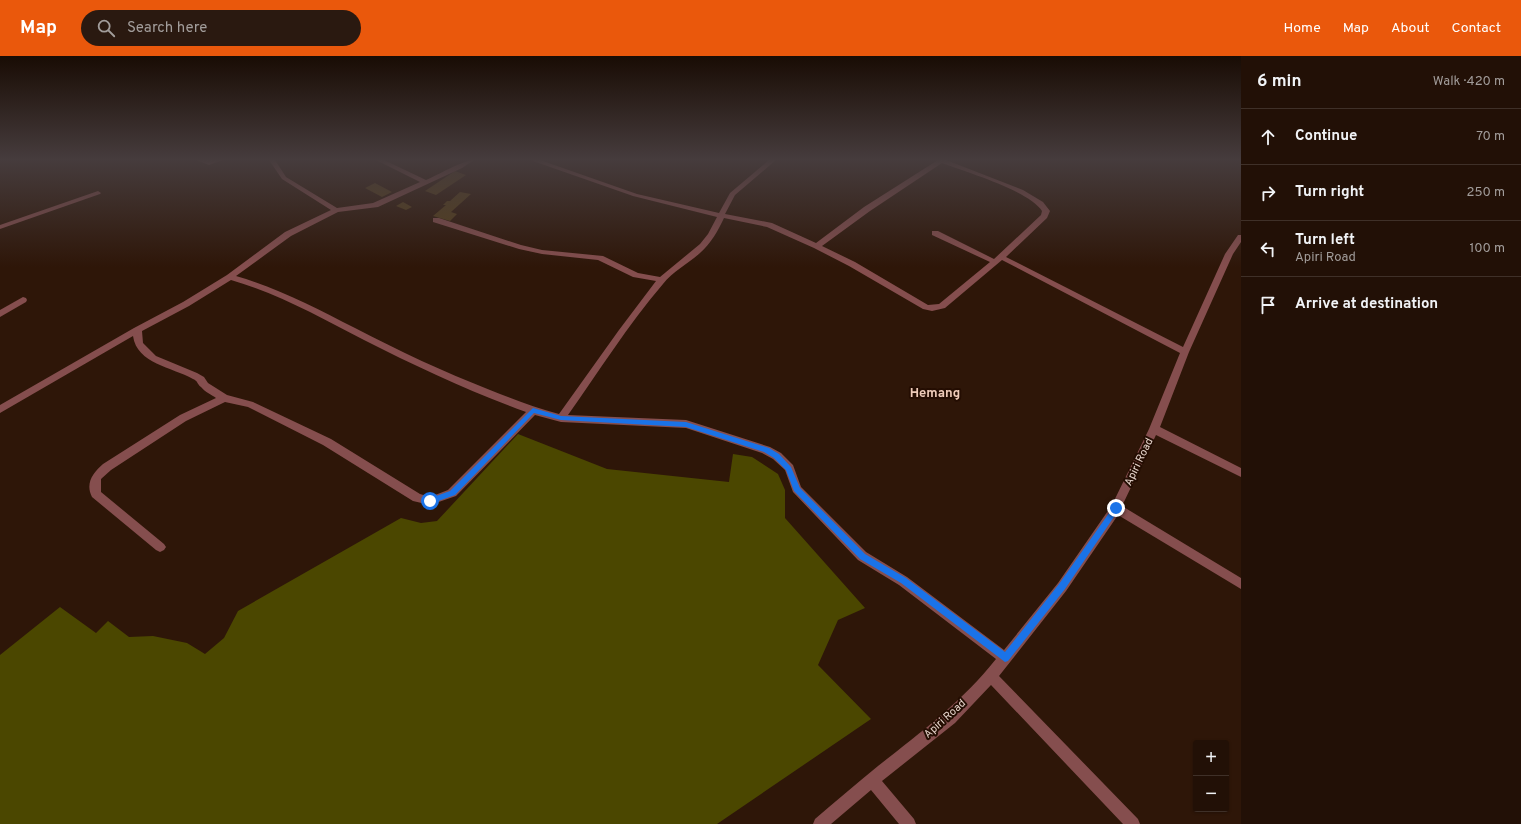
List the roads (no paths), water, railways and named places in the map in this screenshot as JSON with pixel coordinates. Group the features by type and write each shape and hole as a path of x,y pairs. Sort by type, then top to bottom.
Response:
{"street":[{"path":"0,227 90,196"},
{"path":"313,196 336,210"},
{"path":"0,409 137,330 186,304 230,277 288,234 336,210 375,205 395,196"},
{"path":"638,196 685,208 769,225 817,246 878,278 923,306 932,308 942,306 998,259 1044,216 1046,211 1043,206 1030,196"},
{"path":"561,418 661,280 708,241 722,216 727,201 731,196"},
{"path":"817,246 886,196"},
{"path":"436,220 505,244 526,249 547,253 600,258 631,273 661,280"},
{"path":"935,234 998,259 1185,352"},
{"name":"Apiri Road","path":"820,824 872,780 950,718 991,676 1062,586 1116,508 1154,429 1185,352 1229,254 1241,238"},
{"path":"230,277 248,282 304,305 418,362 533,411 561,418 686,424 766,450 777,456 789,468 797,489 862,556 903,581 1005,658"},
{"path":"0,314 23,300"},
{"path":"137,330 139,344 145,352 153,358 194,375 201,380 204,385 224,398 250,404 327,442 395,483 409,494 417,498 430,501 452,493 533,411"},
{"path":"160,547 96,494 94,482 97,476 106,467 183,418 224,398"},
{"path":"1154,429 1241,473"},
{"path":"1116,508 1241,584"},
{"path":"991,676 1133,824"},
{"path":"872,780 909,824"}],"district":[{"name":"Hemang","path":"935,394"}]}
